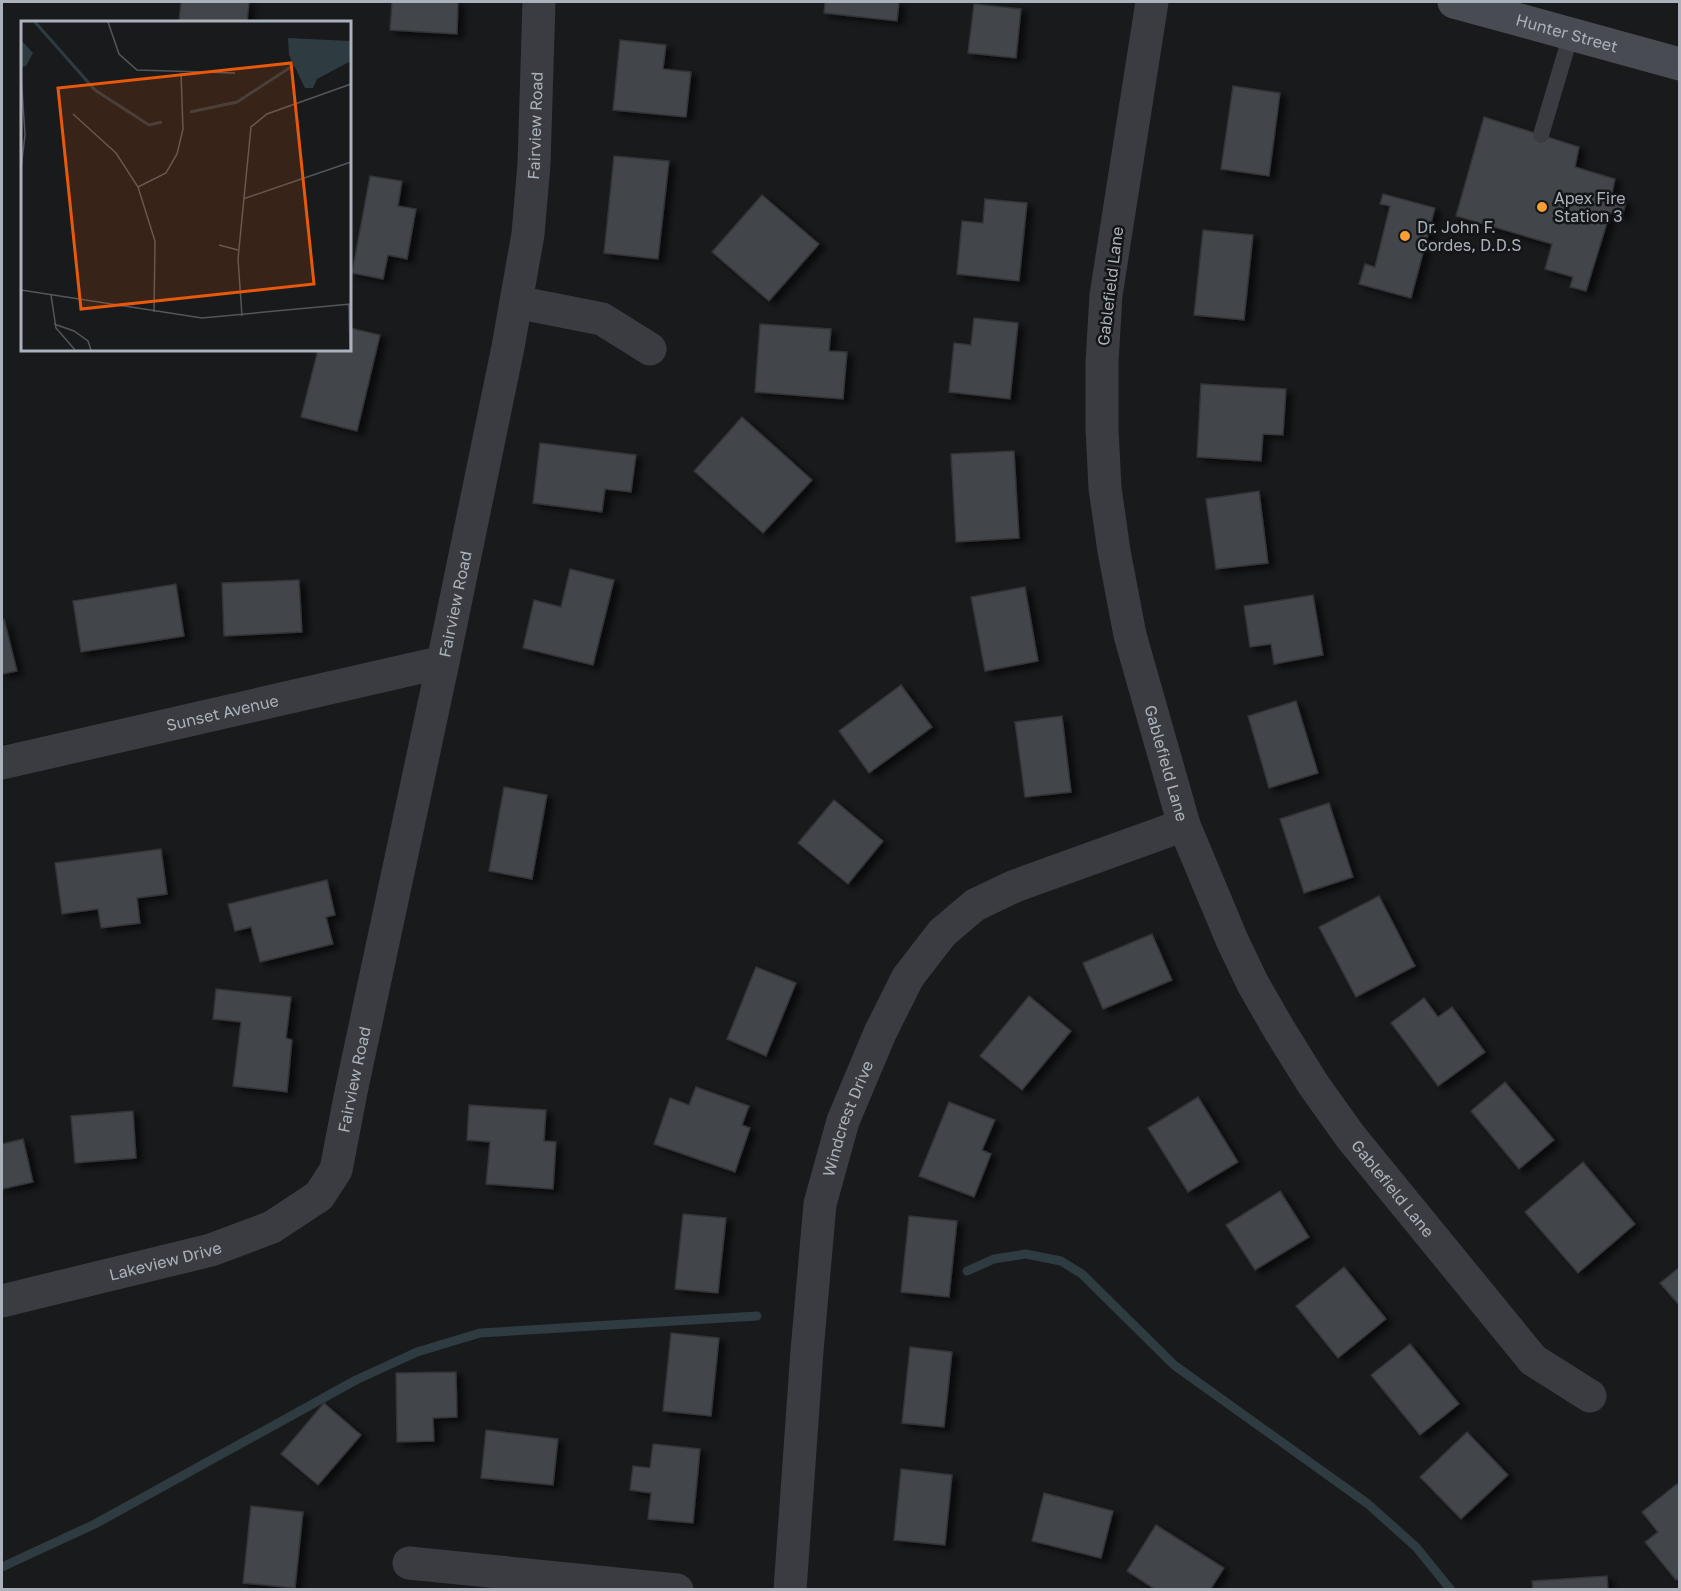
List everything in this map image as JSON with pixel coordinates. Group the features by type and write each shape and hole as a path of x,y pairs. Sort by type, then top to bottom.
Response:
{"street":[{"name":"Fairview Road","path":"319,1196 336,1170 508,347 528,234 534,164 539,2"},
{"name":"Gablefield Lane","path":"1152,2 1106,295 1102,362 1102,429 1114,551 1130,636 1184,825 1253,984 1280,1031 1350,1136 1533,1360 1590,1396"},
{"name":"Hunter Street","path":"1454,2 1680,64"},
{"path":"516,302 602,319 650,350"},
{"name":"Sunset Avenue","path":"2,763 443,662"},
{"name":"Windcrest Drive","path":"790,1590 820,1204 843,1121 879,1033 908,977 942,933 975,905 1015,886 1184,825"},
{"name":"Lakeview Drive","path":"2,1301 210,1250 272,1227 319,1196"},
{"path":"409,1563 677,1590"}],"lane":[{"path":"1541,135 1571,34"}],"building":[{"path":"181,2 249,2 247,21 179,21"},
{"path":"392,2 458,2 457,34 390,30"},
{"path":"825,2 899,2 897,21 824,13"},
{"path":"974,4 1021,9 1016,58 968,53"},
{"path":"620,40 666,45 663,69 691,72 686,117 613,110"},
{"path":"1233,86 1280,93 1269,176 1221,169"},
{"name":"Apex Fire Station 3","path":"1484,117 1579,147 1575,167 1615,179 1611,198 1626,202 1622,217 1610,213 1586,291 1570,287 1573,277 1545,269 1552,244 1456,216"},
{"path":"614,156 669,161 658,259 604,253"},
{"path":"370,176 402,181 398,206 416,209 407,259 388,255 383,279 352,273"},
{"name":"Dr. John F. Cordes, D.D.S","path":"1383,194 1435,208 1411,298 1359,284 1365,264 1375,267 1390,206 1380,204"},
{"path":"762,195 819,244 769,301 712,252"},
{"path":"985,199 1027,203 1019,281 957,274 962,221 983,223"},
{"path":"1203,230 1253,235 1244,320 1194,315"},
{"path":"974,318 1018,323 1010,399 949,392 954,343 971,345"},
{"path":"760,324 831,329 829,351 847,352 843,399 755,392"},
{"path":"351,328 380,335 357,431 301,417 318,351 351,351"},
{"path":"1201,384 1286,389 1283,435 1263,434 1261,461 1197,457"},
{"path":"742,417 812,480 763,533 694,471"},
{"path":"540,443 636,455 631,492 605,489 602,512 533,503"},
{"path":"1014,451 1019,538 956,542 951,454"},
{"path":"1259,491 1268,563 1216,569 1206,499"},
{"path":"570,569 614,580 593,665 523,648 534,600 561,607"},
{"path":"299,580 302,632 224,636 222,583"},
{"path":"176,584 184,636 81,652 73,601"},
{"path":"1025,587 1038,661 985,671 971,597"},
{"path":"1313,595 1323,655 1274,664 1271,644 1250,647 1244,606"},
{"path":"4,619 17,671 2,674 2,620"},
{"path":"901,685 932,727 869,773 839,731"},
{"path":"1296,701 1318,773 1269,788 1248,716"},
{"path":"1062,716 1071,792 1025,797 1015,722"},
{"path":"504,787 547,795 532,879 489,871"},
{"path":"834,800 883,841 848,884 798,843"},
{"path":"1329,803 1353,877 1304,893 1280,819"},
{"path":"161,849 167,894 137,898 140,923 101,928 98,909 62,914 55,863"},
{"path":"327,880 335,915 326,917 333,944 260,962 251,927 235,931 228,904"},
{"path":"1379,896 1415,966 1356,997 1319,927"},
{"path":"1152,934 1172,980 1103,1009 1083,963"},
{"path":"756,967 796,983 766,1056 727,1039"},
{"path":"216,989 291,997 286,1038 292,1040 287,1092 233,1086 241,1022 213,1019"},
{"path":"1029,996 1071,1031 1022,1090 980,1056"},
{"path":"1424,998 1438,1017 1452,1007 1485,1052 1438,1086 1391,1023"},
{"path":"1505,1082 1554,1140 1519,1169 1471,1111"},
{"path":"696,1087 749,1106 742,1125 750,1128 735,1172 654,1144 670,1098 689,1105"},
{"path":"1198,1097 1238,1162 1188,1192 1148,1128"},
{"path":"949,1102 995,1120 982,1150 991,1154 974,1197 919,1176"},
{"path":"469,1105 546,1110 544,1141 556,1142 553,1189 486,1184 490,1142 467,1140"},
{"path":"133,1111 136,1158 75,1163 71,1116"},
{"path":"23,1139 33,1182 2,1189 2,1144"},
{"path":"1583,1162 1635,1224 1578,1273 1525,1212"},
{"path":"1280,1191 1309,1237 1255,1270 1226,1225"},
{"path":"683,1214 726,1218 718,1293 675,1289"},
{"path":"909,1216 957,1221 949,1297 901,1292"},
{"path":"1344,1267 1386,1319 1338,1358 1296,1306"},
{"path":"1680,1267 1680,1306 1660,1283"},
{"path":"671,1333 719,1338 711,1416 663,1411"},
{"path":"1410,1344 1459,1404 1420,1435 1371,1375"},
{"path":"910,1347 952,1352 944,1427 902,1423"},
{"path":"456,1372 457,1417 433,1418 434,1441 397,1442 396,1373"},
{"path":"324,1403 361,1435 318,1485 281,1454"},
{"path":"486,1430 558,1439 553,1485 481,1478"},
{"path":"1467,1432 1508,1475 1461,1519 1420,1477"},
{"path":"653,1444 700,1449 693,1523 648,1519 651,1493 630,1490 633,1466 650,1468"},
{"path":"901,1469 952,1475 945,1545 894,1540"},
{"path":"1677,1484 1680,1487 1680,1578 1676,1580 1645,1542 1658,1532 1642,1512"},
{"path":"1044,1493 1113,1511 1101,1558 1032,1541"},
{"path":"251,1506 303,1512 295,1588 243,1583"},
{"path":"1156,1525 1224,1568 1210,1590 1156,1590 1127,1571"},
{"path":"1607,1576 1608,1590 1533,1590 1532,1581"}],"waterway":[{"path":"967,1271 994,1259 1026,1254 1061,1261 1082,1274 1174,1365 1368,1504 1416,1547 1451,1590"},
{"path":"2,1567 95,1524 356,1380 417,1352 480,1333 757,1316"}],"place":[{"name":"Apex Fire Station 3","path":"1542,207"},
{"name":"Dr. John F. Cordes, D.D.S","path":"1405,236"}]}
